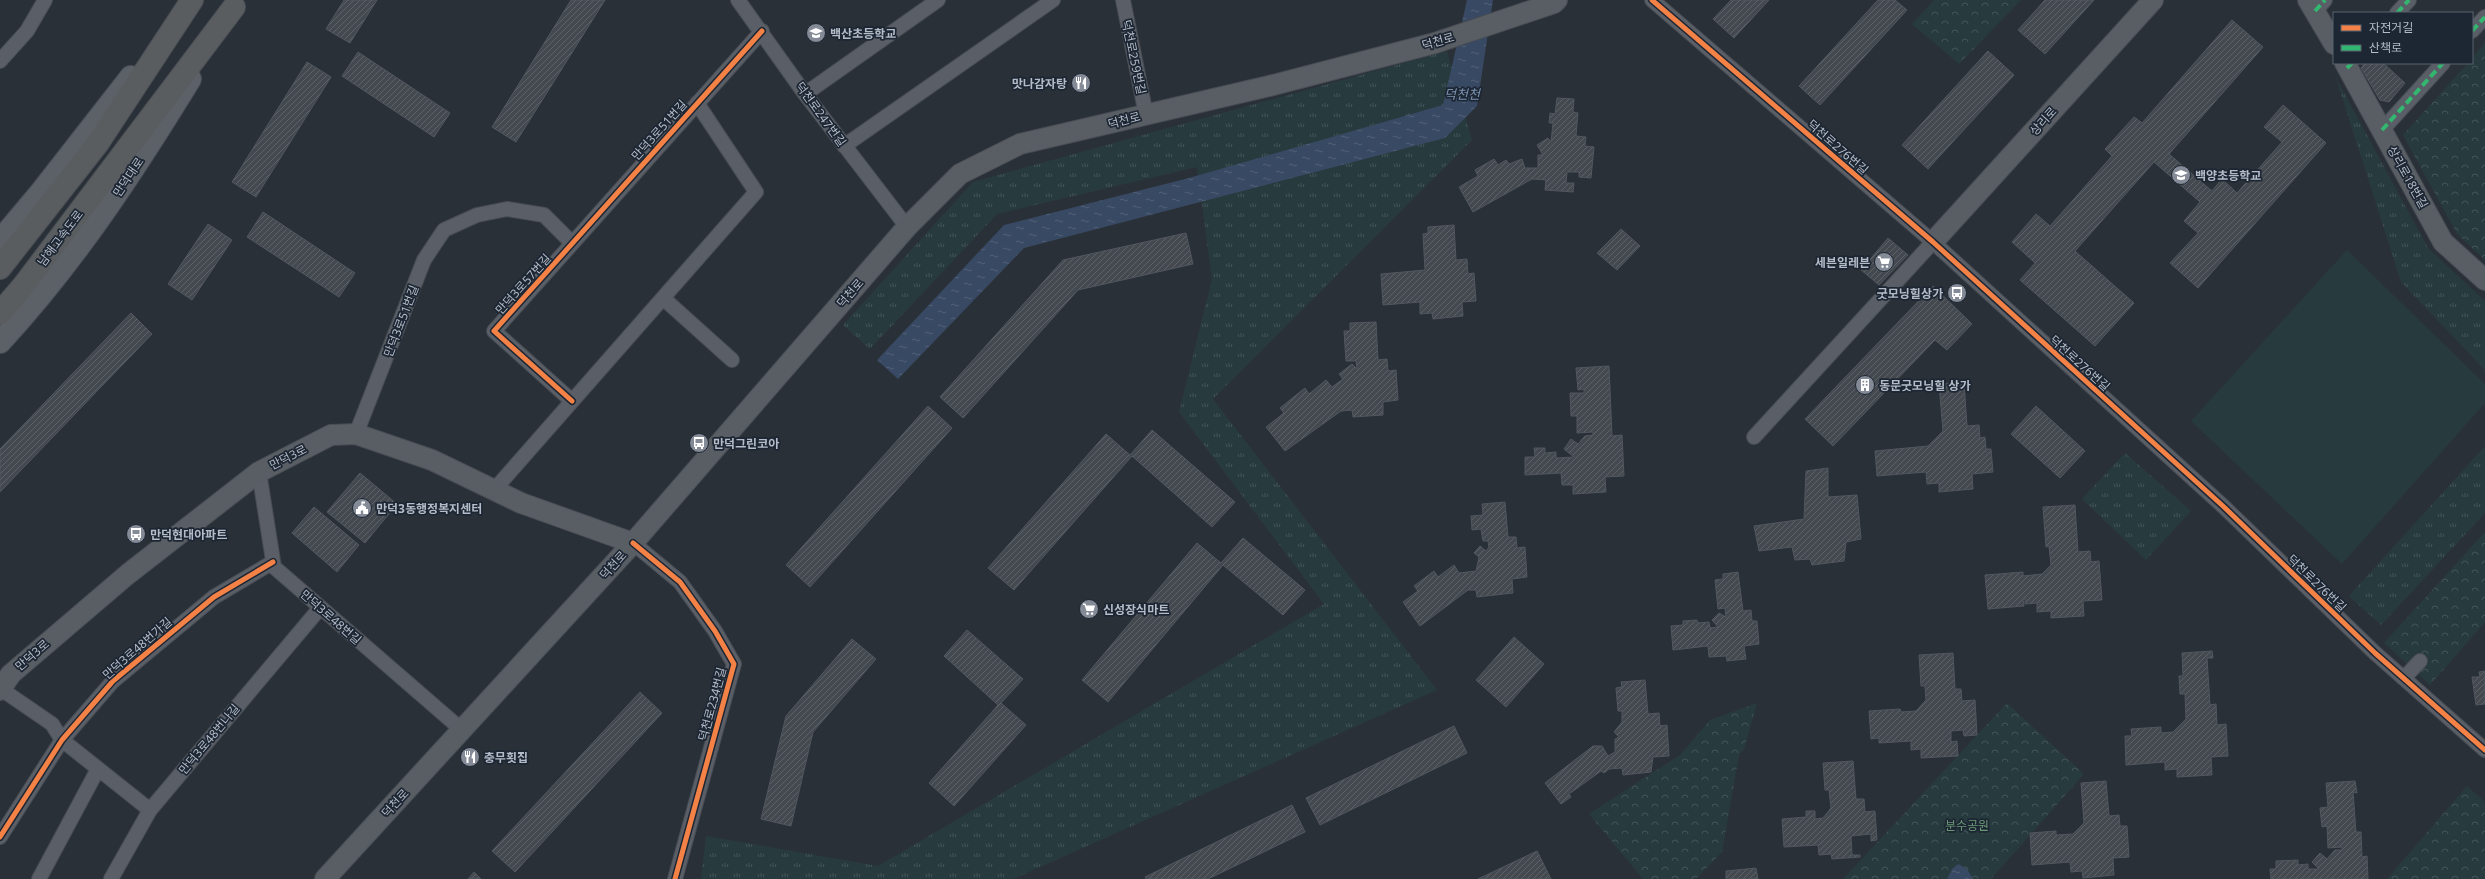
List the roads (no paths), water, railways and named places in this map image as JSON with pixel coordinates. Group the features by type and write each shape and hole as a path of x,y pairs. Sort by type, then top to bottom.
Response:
{"highway":[{"path":"0,268 98,143 191,0"},
{"name":"남해고속도로","path":"0,313 24,285 237,4"}],"main road":[{"path":"0,241 42,191 191,0"},
{"name":"덕천로","path":"325,879 633,543 907,226 960,174 1020,144 1146,115 1436,43 1509,20 1554,3 1557,0"},
{"name":"상리로","path":"1933,242 2153,0"},
{"name":"만덕대로","path":"0,342 24,316 96,224 153,138 237,4"},
{"path":"2316,4 2333,42"},
{"name":"상리로18번길","path":"2348,65 2443,242 2485,280"},
{"name":"만덕3로","path":"0,689 11,674 128,574 259,472 331,435 356,434 432,460 521,503 633,543"}],"street":[{"path":"0,61 27,30 45,0"},
{"name":"덕천로247번길","path":"738,0 762,31 805,94 907,226"},
{"path":"805,94 938,0"},
{"path":"844,146 1053,0"},
{"name":"덕천로259번길","path":"1123,0 1146,115"},
{"name":"덕천로276번길","path":"1652,0 1933,242 2224,507 2404,678 2485,750"},
{"path":"2398,12 2409,0"},
{"path":"2473,31 2485,17"},
{"name":"만덕3로51번길","path":"356,434 424,260 444,230 477,216 507,209 544,215 572,243 762,31"},
{"path":"2382,130 2442,64"},
{"path":"494,490 756,192 697,104"},
{"path":"1754,438 1933,242"},
{"name":"만덕3로57번길","path":"572,243 494,331 572,401"},
{"path":"663,298 732,360"},
{"name":"만덕3로48번길","path":"259,472 274,567 462,730"},
{"name":"덕천로234번길","path":"633,543 680,582 715,631 734,664 675,879"},
{"name":"만덕3로48번가길","path":"0,836 62,740 119,676 214,597 273,562"},
{"name":"만덕3로48번나길","path":"111,879 150,810 320,608"},
{"path":"2404,678 2420,660"},
{"path":"0,689 52,724 62,740 150,810"},
{"path":"39,879 98,769"}],"water":[{"name":"덕천천","path":"1467,0 1493,0 1477,106 1445,138 1024,248 898,379 877,360 1004,225 1189,178 1443,105"},
{"path":"1958,864 1967,869 1973,879 1947,879 1952,869"}],"place":[{"name":"백산초등학교","path":"816,33"},
{"name":"맛나감자탕","path":"1081,83"},
{"name":"백양초등학교","path":"2181,175"},
{"name":"세븐일레븐","path":"1884,262"},
{"name":"굿모닝힐상가","path":"1957,293"},
{"name":"동문굿모닝힐 상가","path":"1865,385"},
{"name":"만덕그린코아","path":"699,443"},
{"name":"만덕3동행정복지센터","path":"362,508"},
{"name":"만덕현대아파트","path":"136,534"},
{"name":"신성장식마트","path":"1089,609"},
{"name":"충무횟집","path":"470,757"}],"park label":[{"name":"분수공원","path":"1967,825"}]}
